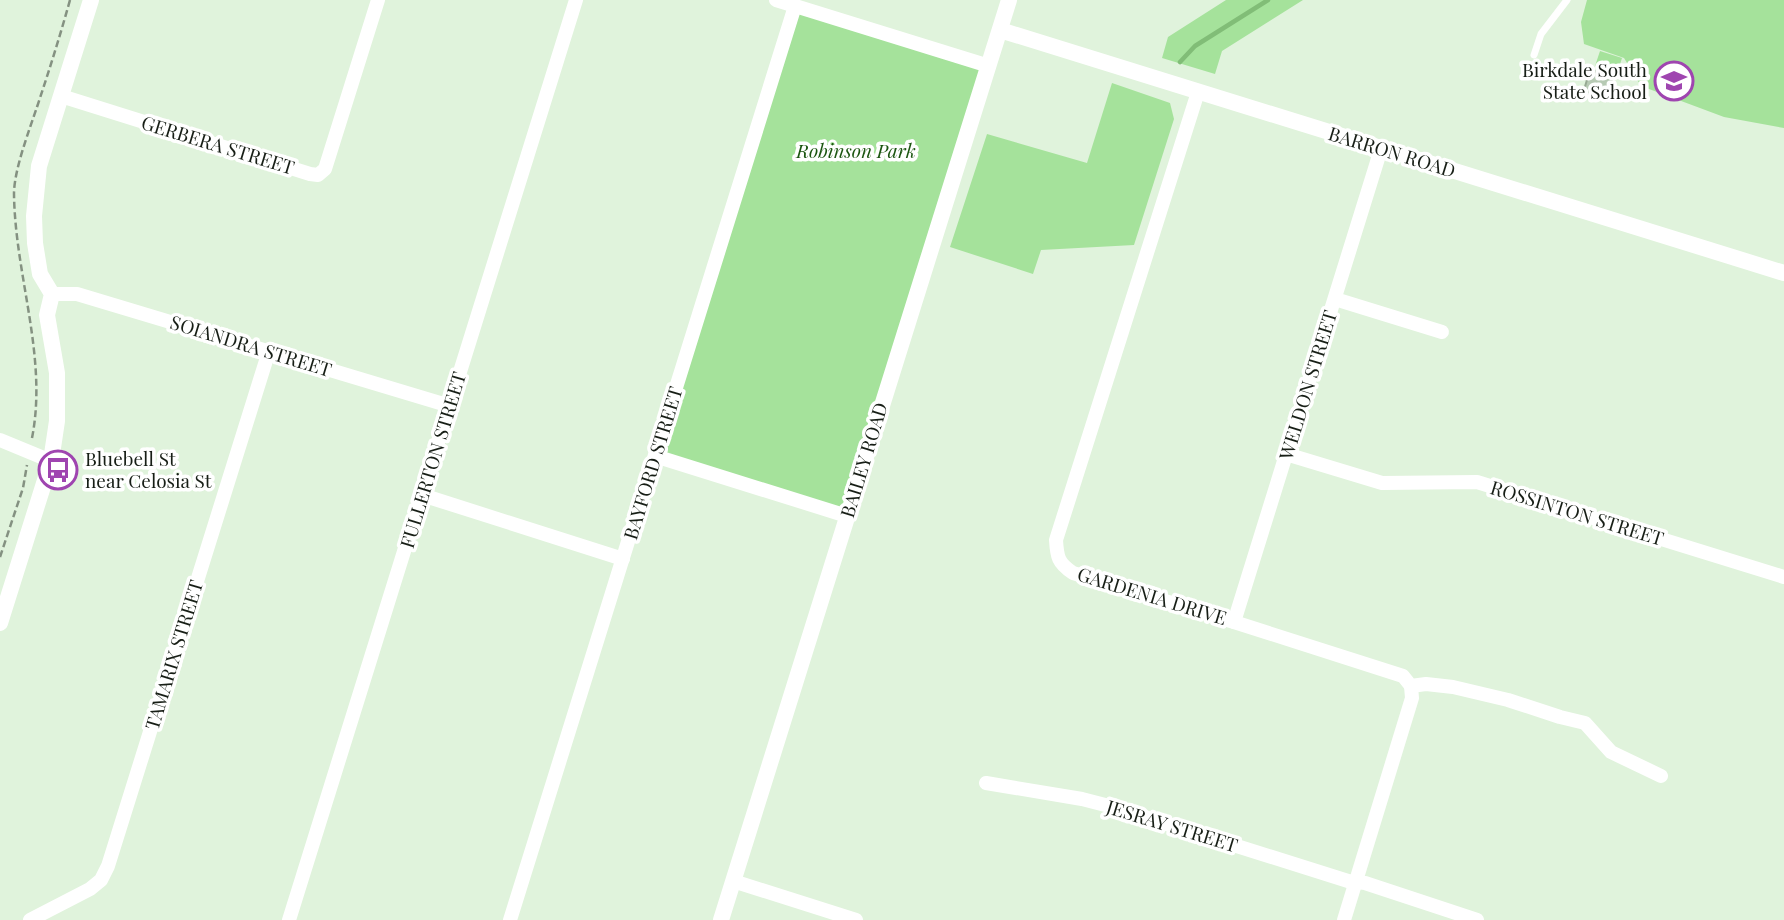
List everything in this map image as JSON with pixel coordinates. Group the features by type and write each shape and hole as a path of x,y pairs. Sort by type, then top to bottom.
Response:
{"street":[{"path":"1,619 51,461 57,421 57,373 47,315 52,294 40,274 34,216 39,166 91,0"},
{"name":"GERBERA STREET","path":"61,96 318,175 325,169 378,0"},
{"name":"FULLERTON STREET","path":"289,920 576,0"},
{"path":"776,0 989,66"},
{"name":"BAILEY ROAD","path":"721,920 1009,0"},
{"name":"BAYFORD STREET","path":"510,920 795,6"},
{"name":"BARRON ROAD","path":"1000,30 1784,273"},
{"name":"GARDENIA DRIVE","path":"1198,92 1056,540 1057,554 1062,565 1073,573 1403,676 1411,686 1426,684 1453,687 1586,723 1611,752 1661,776"},
{"name":"WELDON STREET","path":"1234,622 1381,149"},
{"name":"SOIANDRA STREET","path":"52,294 77,294 450,406"},
{"path":"1335,299 1442,332"},
{"name":"TAMARIX STREET","path":"30,920 90,889 101,880 108,866 269,352"},
{"path":"0,440 51,461"},
{"name":"ROSSINTON STREET","path":"1286,454 1382,483 1477,482 1784,577"},
{"path":"655,456 847,516"},
{"path":"422,495 623,559"},
{"path":"1344,920 1412,698 1411,686"},
{"name":"JESRAY STREET","path":"986,783 1082,799 1348,881 1365,883 1477,920"},
{"path":"733,881 856,920"}],"lane":[{"path":"1534,55 1541,34 1567,0"}],"green space":[{"path":"1226,0 1303,0 1222,51 1215,74 1162,58 1168,37"},
{"name":"Birkdale South State School","path":"1587,0 1784,0 1784,128 1724,117 1641,86 1624,58 1584,44 1581,22"},
{"name":"Robinson Park","path":"795,6 989,66 847,516 655,456"},
{"path":"1600,51 1622,58 1617,74 1595,66"},
{"path":"1112,83 1170,103 1174,119 1134,245 1041,250 1033,274 950,247 987,134 1087,163"}],"building":[{"path":"1590,70 1613,77 1606,101 1583,93"}],"waterway":[{"path":"1180,62 1195,46 1268,0"}],"place":[{"name":"Birkdale South State School","path":"1674,81"},
{"name":"Bluebell St near Celosia St","path":"58,470"}]}
